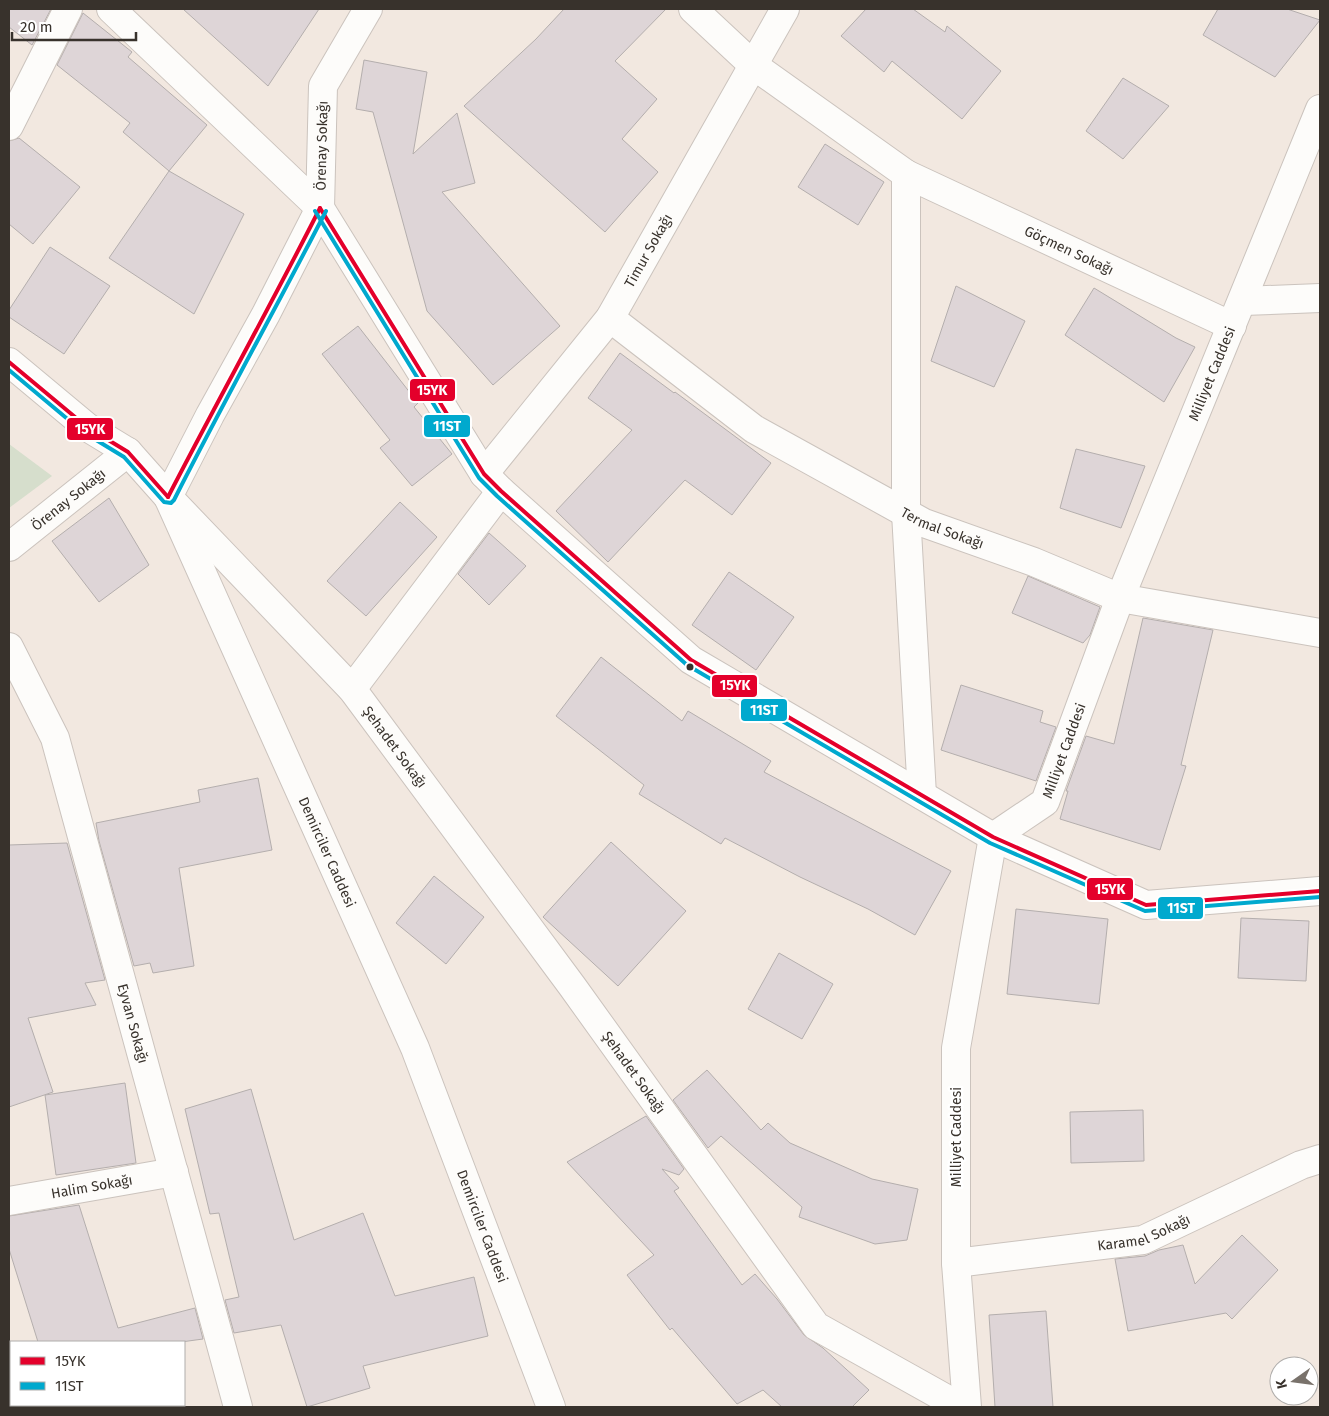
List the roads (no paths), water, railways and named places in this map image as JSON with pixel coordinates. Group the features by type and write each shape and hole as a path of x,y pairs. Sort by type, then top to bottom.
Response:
{"street":[{"path":"9,126 68,9"},
{"path":"111,9 320,208 493,483 691,660 993,837 1146,905 1320,891"},
{"name":"Örenay Sokağı","path":"168,497 210,415 266,314 320,208 323,86 368,9"},
{"name":"Göçmen Sokağı","path":"693,9 753,65 906,174 1232,326"},
{"name":"Timur Sokağı","path":"493,483 610,318 785,9"},
{"name":"Milliyet Caddesi","path":"967,1407 956,1264 956,1048 993,837 1044,802 1120,598 1320,109"},
{"path":"906,174 906,513 922,795"},
{"path":"1243,300 1320,298"},
{"name":"Termal Sokağı","path":"610,318 754,429 924,523 1034,562 1120,598 1320,633"},
{"name":"Demirciler Caddesi","path":"9,362 87,427 128,452 168,497 415,1048 551,1407"},
{"name":"Örenay Sokağı","path":"9,547 128,452"},
{"path":"352,689 493,483"},
{"name":"Şehadet Sokağı","path":"168,497 352,689 572,986 816,1326 961,1407"},
{"name":"Eyvan Sokağı","path":"9,647 55,738 238,1407"},
{"name":"Karamel Sokağı","path":"956,1264 1143,1240 1300,1165 1320,1159"},
{"name":"Halim Sokağı","path":"9,1201 174,1172"}]}
